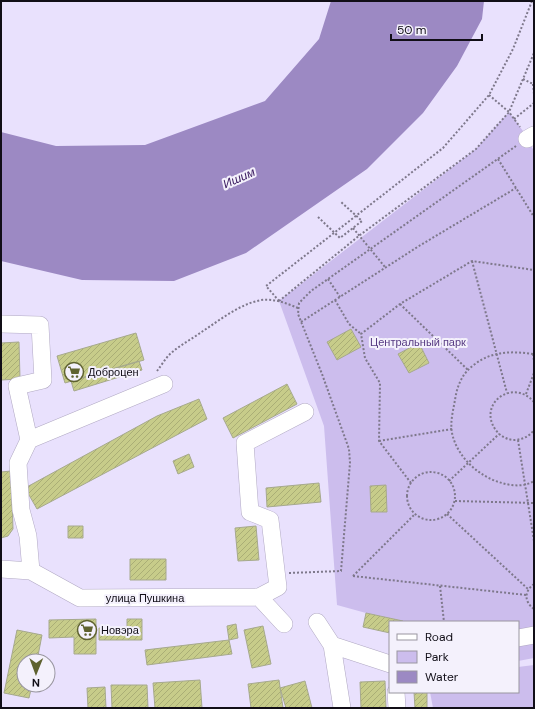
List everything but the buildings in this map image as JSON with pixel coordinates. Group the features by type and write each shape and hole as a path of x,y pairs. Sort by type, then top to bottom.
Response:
{"street":[{"path":"1,324 40,325 43,380 17,386 29,440 18,463 21,510 28,536 31,571"},
{"path":"29,440 156,388"},
{"path":"284,624 259,597 278,587 270,520 250,512 245,443 305,412"},
{"name":"улица Пушкина","path":"1,569 31,571 80,598 259,597"},
{"path":"317,622 332,645 342,708"},
{"path":"519,638 534,635"},
{"path":"332,645 389,664"},
{"path":"396,693 397,708"}],"path":[{"path":"279,301 266,286 443,148 489,96 513,49 532,1"},
{"path":"279,301 360,235 476,149 509,112 534,53"},
{"path":"523,79 534,83 534,94"},
{"path":"276,573 341,570 350,464 349,449 298,314 299,302 311,291 498,159 528,135 509,112 489,96"},
{"path":"514,119 534,102"},
{"path":"498,159 534,217"},
{"path":"301,322 385,268 516,188"},
{"path":"318,217 340,238 362,221 357,214 341,202"},
{"path":"353,228 385,268"},
{"path":"361,334 400,304 472,261 534,270"},
{"path":"472,261 507,393"},
{"path":"328,279 340,297"},
{"path":"156,388 156,373 170,355 229,314 257,300 279,301 298,308"},
{"path":"335,300 350,324 361,334 365,358 380,383 379,441 411,483"},
{"path":"400,304 468,370"},
{"path":"534,361 534,353 504,352 482,359 464,374 458,387 452,416 452,434 458,447 468,462 480,473 496,481 511,485 525,485 534,481"},
{"path":"526,394 534,375"},
{"path":"534,402 526,394 515,392 507,393 500,396 494,402 491,409 490,418 492,425 500,434 510,440 518,440 531,434 534,430"},
{"path":"379,441 452,428"},
{"path":"449,481 500,434"},
{"path":"531,434 534,437"},
{"path":"518,440 534,541"},
{"path":"432,472 440,474 449,481 455,492 455,501 448,514 434,520 426,520 415,514 409,506 407,499 411,483 416,477 424,473 432,472"},
{"path":"455,501 534,503"},
{"path":"415,514 353,576 526,595"},
{"path":"448,514 528,589"},
{"path":"534,584 528,589 526,595 529,605 534,609"},
{"path":"440,586 444,621"}],"green space":[{"name":"Центральный парк","path":"509,112 523,131 534,151 534,658 519,661 519,621 400,621 337,605 324,426 279,301 476,149"},
{"path":"534,665 534,708 433,708 430,693 519,693 519,667"}],"water":[{"name":"Ишим","path":"331,1 484,1 482,19 457,66 423,113 367,169 246,253 174,281 82,280 1,261 1,132 56,146 145,145 265,101 319,39"}],"place":[{"name":"Доброцен","path":"74,372"},
{"name":"Новэра","path":"87,630"}]}
